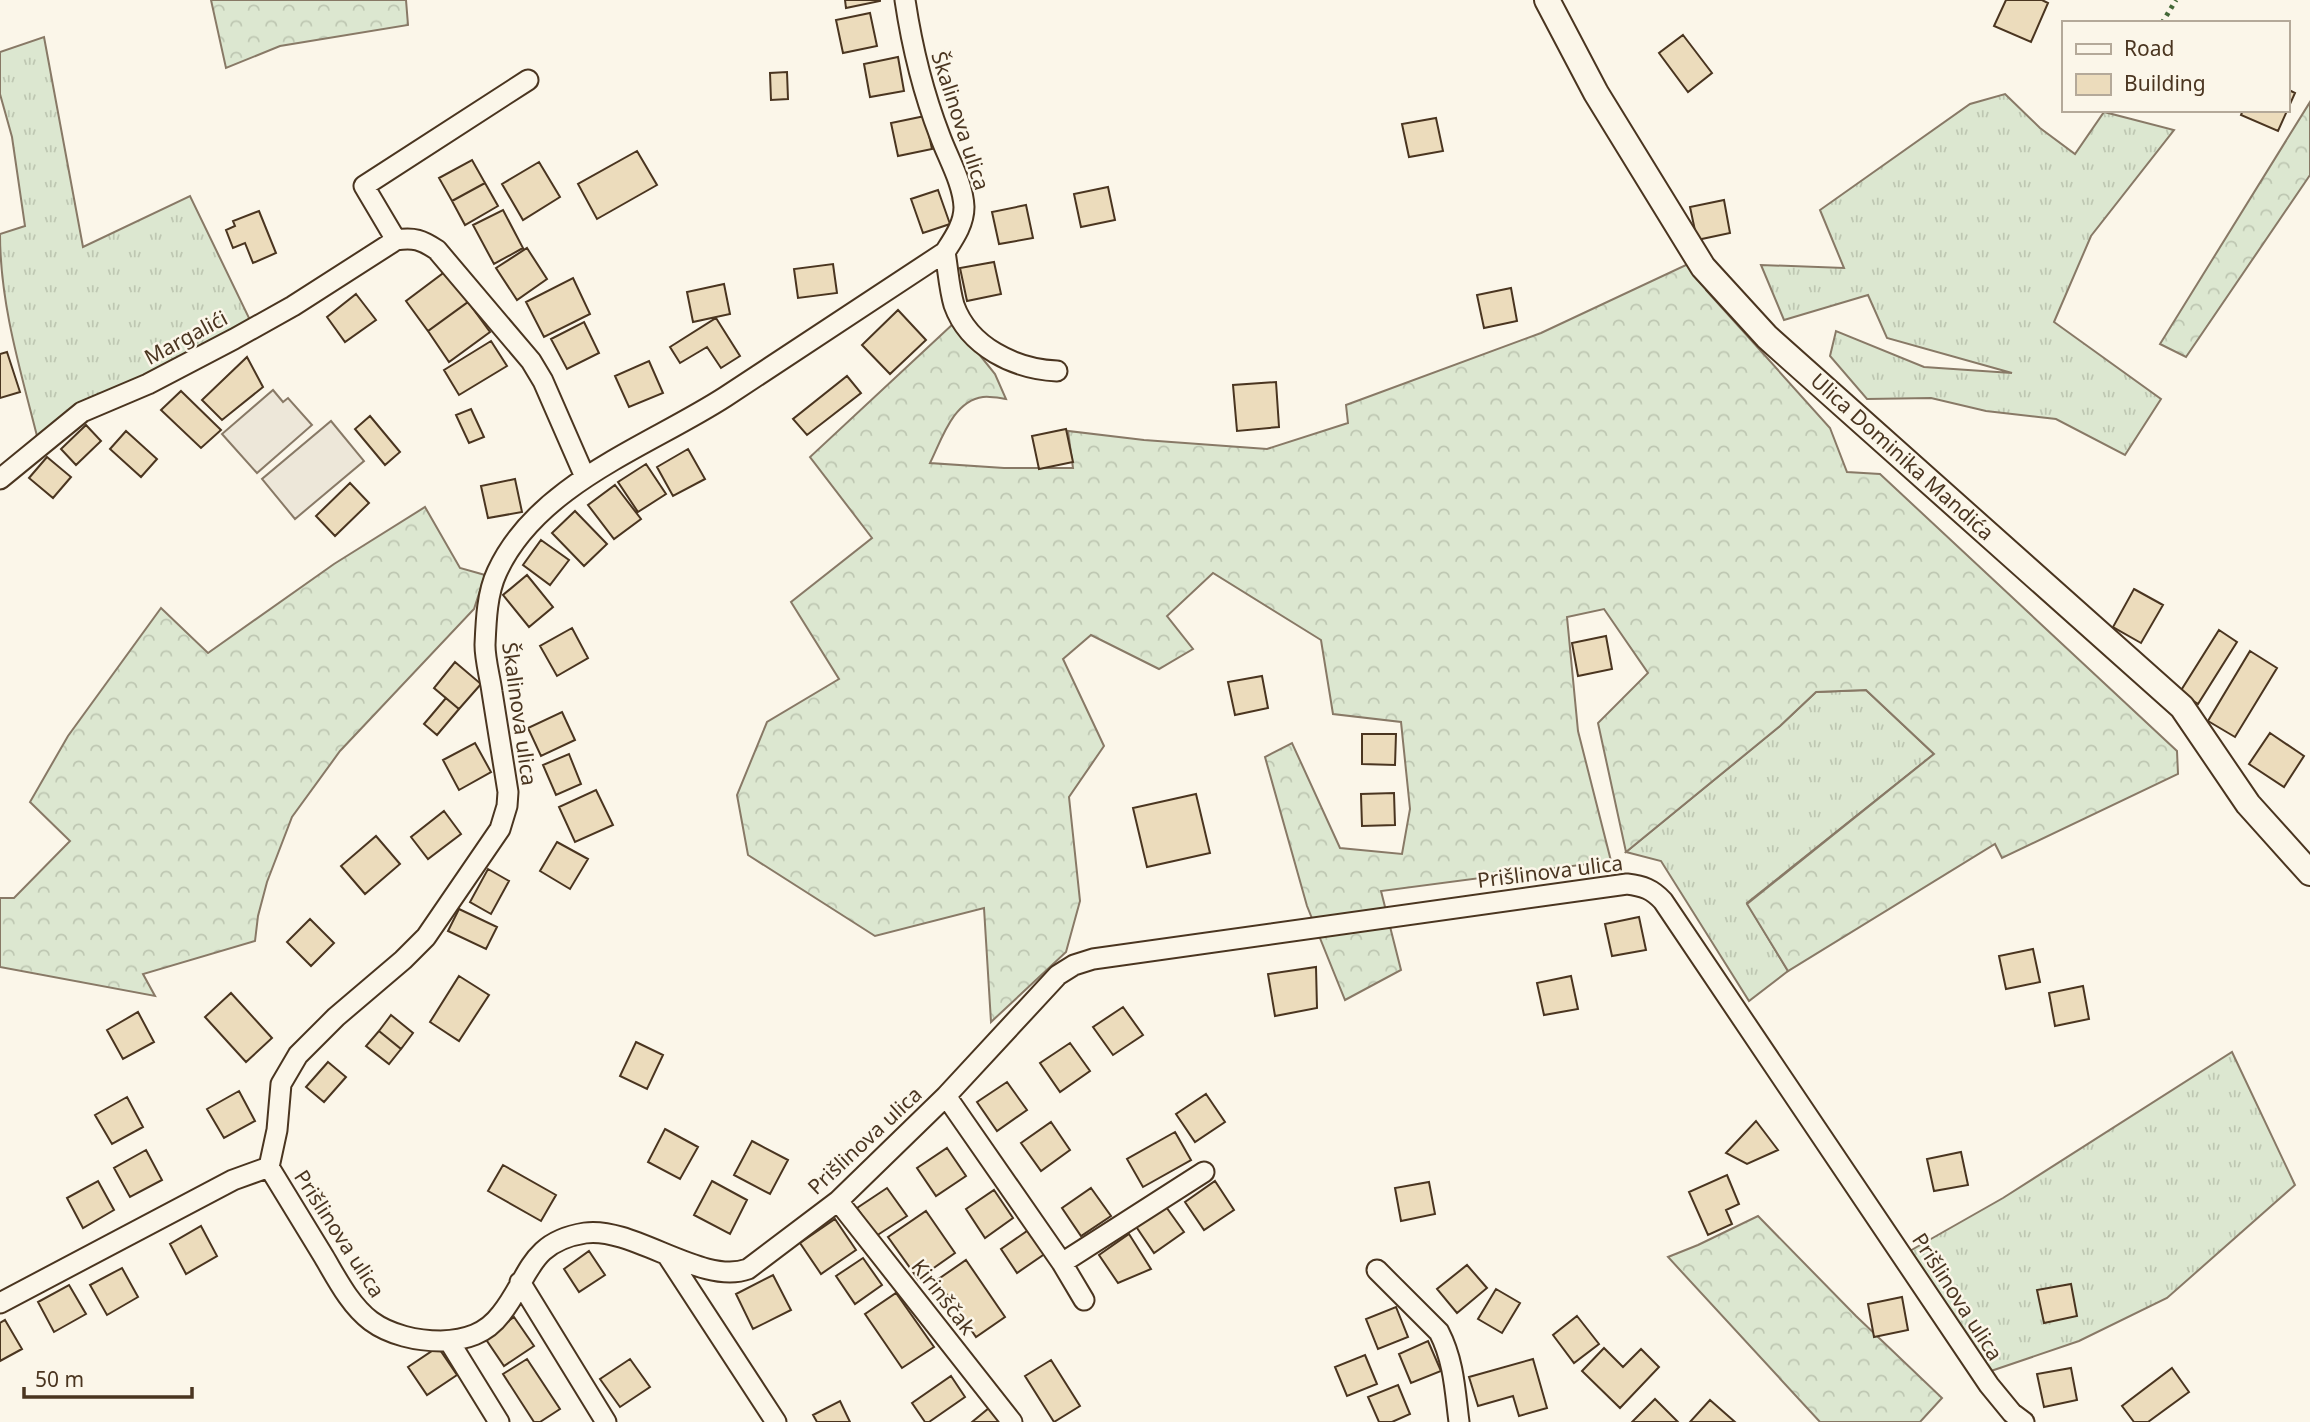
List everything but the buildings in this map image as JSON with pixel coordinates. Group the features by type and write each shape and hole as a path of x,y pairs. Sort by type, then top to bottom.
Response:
{"street":[{"name":"Škalinova ulica","path":"269,1167 277,1130 281,1084 298,1055 336,1017 426,937 500,829 508,806 508,792 485,648 496,573 519,537 543,510 585,477 692,418 945,251 962,222 962,195 927,99 911,39 905,0"},
{"name":"Ulica Dominika Mandića","path":"1547,0 1597,93 1703,267 1768,337 2182,706 2248,804 2310,873"},
{"path":"528,80 364,186 396,240 412,237 437,250 517,341 542,381 585,477"},
{"name":"Margalići","path":"0,479 82,412 148,384 234,340 396,240"},
{"path":"945,251 954,303 969,331 980,342 1020,366 1057,371"},
{"name":"Prišlinova ulica","path":"0,1303 233,1180 269,1167 344,1290 360,1311 379,1326 404,1336 449,1341 469,1338 481,1332 500,1316 531,1264 542,1253 564,1239 584,1234 607,1234 719,1272 739,1272 748,1269 838,1201 946,1096 1058,975 1074,965 1093,959 1627,884 1645,887 1663,901 1989,1385 2012,1413 2024,1422"},
{"name":"Prišlinova ulica","path":"946,1096 1062,1263 1084,1300"},
{"path":"1062,1263 1204,1172"},
{"name":"Kirinščak","path":"838,1201 1012,1422"},
{"path":"667,1255 776,1422"},
{"path":"1377,1270 1439,1332 1453,1370 1459,1422"},
{"path":"520,1282 606,1422"},
{"path":"449,1341 499,1422"}],"green space":[{"path":"211,0 406,0 408,25 280,46 226,68"},
{"path":"44,37 83,247 190,196 250,320 196,351 120,387 85,400 37,436 12,336 3,285 0,234 25,226 12,137 0,94 0,52"},
{"path":"2005,94 2040,128 2075,154 2104,112 2174,130 2091,236 2054,322 2161,399 2125,455 2056,419 1986,411 1931,398 1867,399 1830,356 1836,331 1924,367 2012,373 1887,338 1868,295 1784,320 1761,265 1844,268 1820,210 1970,104"},
{"path":"2310,102 2310,175 2186,357 2160,344"},
{"path":"1703,257 1706,290 1830,428 1847,472 1880,474 2177,751 2178,774 2002,858 1995,844 1788,971 1747,904 1934,754 1866,690 1816,692 1780,726 1626,852 1598,723 1648,673 1604,609 1567,617 1578,731 1611,861 1381,891 1401,970 1345,1000 1307,906 1265,757 1292,743 1340,848 1402,854 1410,809 1401,722 1333,714 1321,640 1213,573 1167,616 1193,649 1159,669 1091,635 1063,659 1104,746 1069,797 1080,901 1066,952 991,1022 984,908 875,936 748,855 737,795 767,722 839,679 791,602 872,538 810,457 954,323 995,374 1006,399 983,397 964,406 950,422 930,463 1004,468 1073,468 1068,431 1144,440 1267,449 1348,423 1346,405 1541,333"},
{"path":"425,507 460,568 485,575 474,609 340,751 292,817 267,882 255,941 143,974 155,996 0,967 0,898 14,898 70,841 30,802 68,736 161,608 208,653 334,564"},
{"path":"1866,690 1934,754 1747,903 1788,971 1749,1001 1661,861 1626,852 1780,726 1816,692"},
{"path":"2232,1052 2295,1185 2167,1298 2079,1341 1988,1372 1908,1252 2003,1198"},
{"path":"1758,1216 1856,1316 1942,1398 1920,1422 1820,1422 1668,1257"}],"shaded area":[{"path":"273,390 283,402 288,398 312,425 257,473 222,434"},
{"path":"331,421 364,461 295,519 262,479"}],"hedge":[{"path":"2163,21 2176,0"}]}
